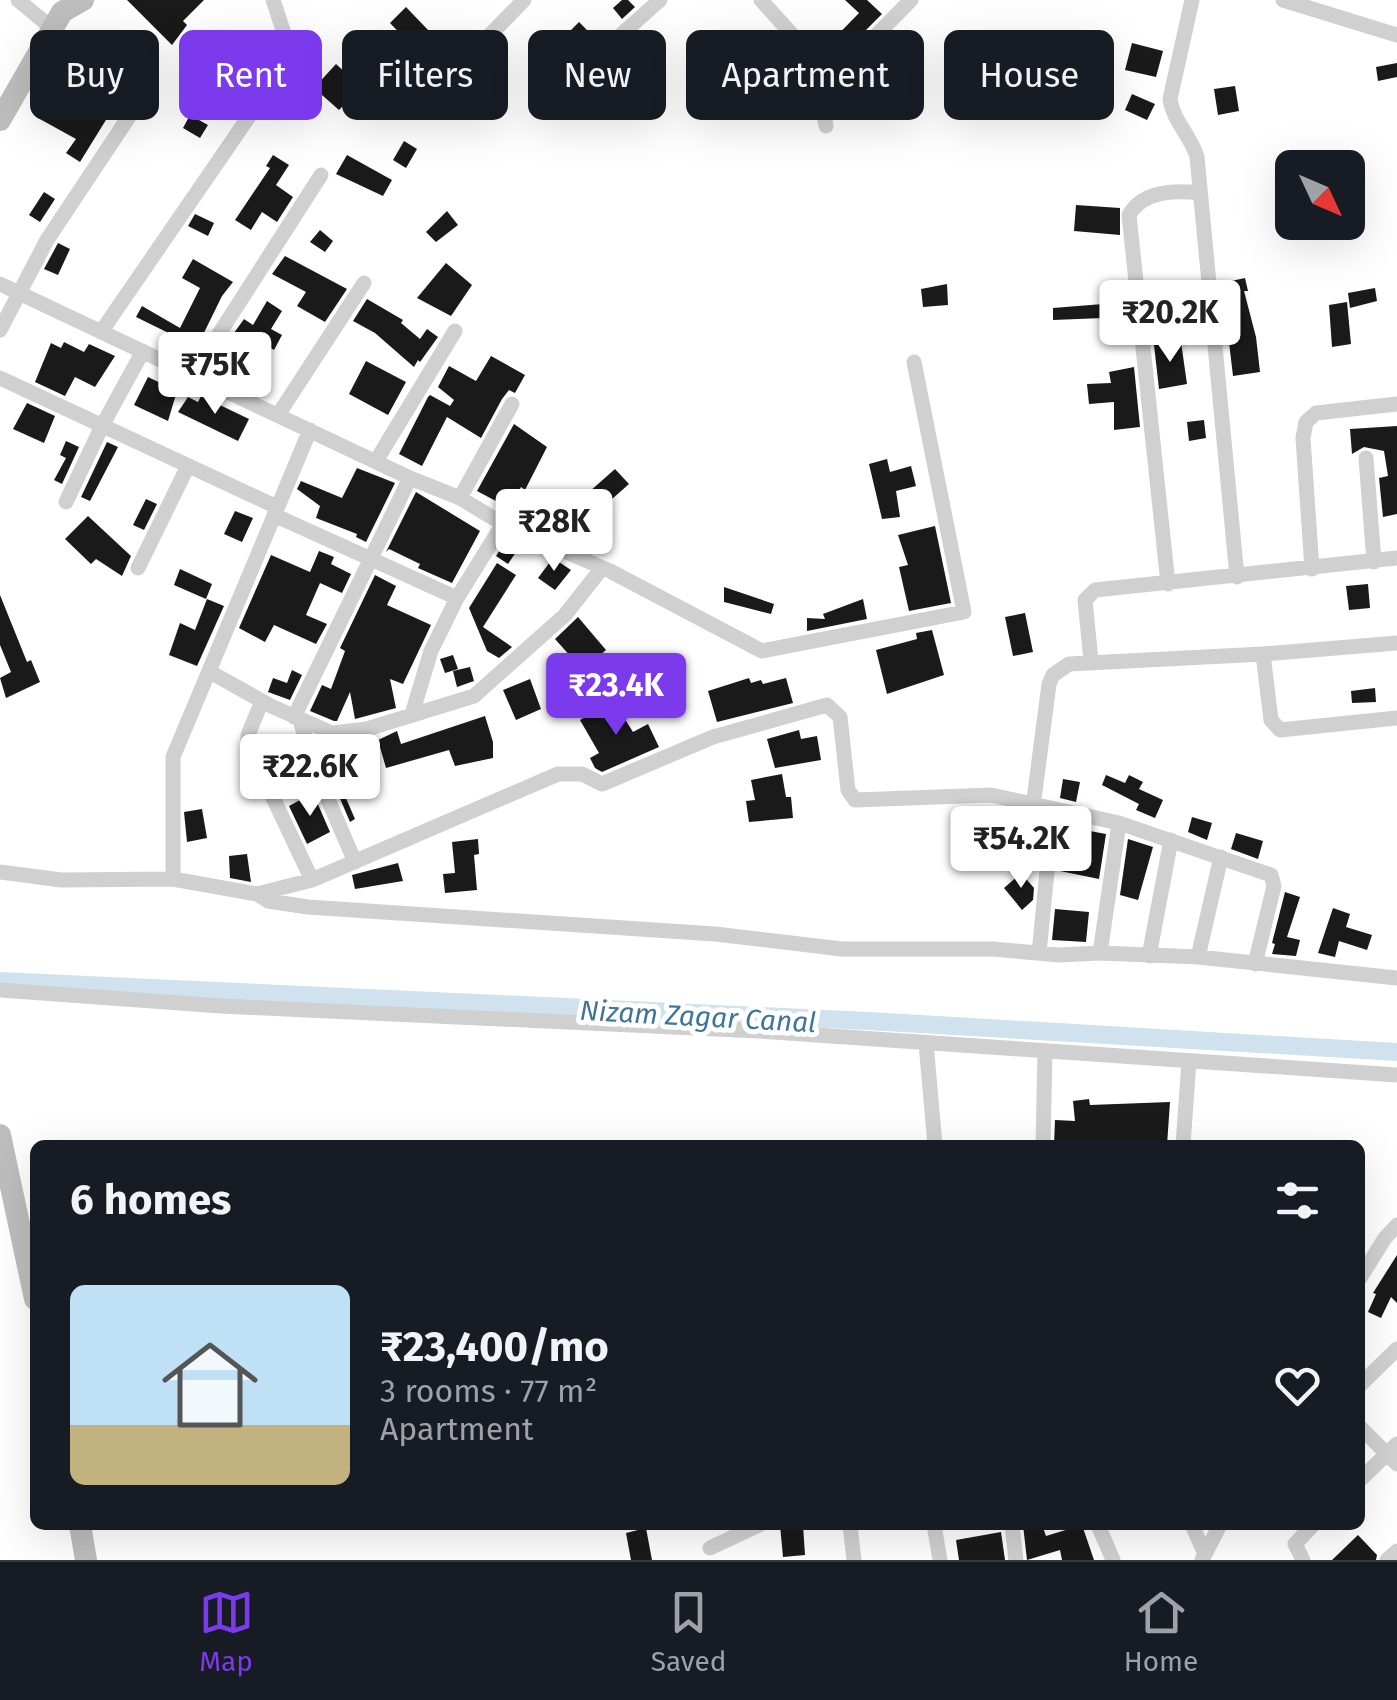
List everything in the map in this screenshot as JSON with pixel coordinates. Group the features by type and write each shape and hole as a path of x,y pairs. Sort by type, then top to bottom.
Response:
{"street":[{"path":"18,0 53,29"},
{"path":"0,120 62,12 84,0"},
{"path":"101,332 284,64 286,39 273,0"},
{"path":"494,30 524,0"},
{"path":"627,30 660,0"},
{"path":"761,0 786,30"},
{"path":"881,30 911,0"},
{"path":"1192,0 1170,99 1175,116 1193,145 1200,193 1237,577"},
{"path":"1282,0 1397,35"},
{"path":"0,330 50,235 127,120"},
{"path":"825,120 826,126"},
{"path":"192,376 321,175"},
{"path":"1168,584 1129,215 1135,205 1168,190 1200,193"},
{"path":"0,284 460,498 503,524 602,568 762,651 964,612 914,362"},
{"path":"278,415 364,284"},
{"path":"376,461 454,332"},
{"path":"66,502 143,352"},
{"path":"0,378 457,598"},
{"path":"460,498 512,404"},
{"path":"1312,569 1302,438 1306,422 1316,414 1397,404"},
{"path":"173,879 172,762 310,430"},
{"path":"1366,458 1374,562"},
{"path":"138,568 188,466"},
{"path":"355,862 297,719 410,478"},
{"path":"412,714 432,651 457,598 503,524"},
{"path":"1091,661 1087,596 1095,590 1397,558"},
{"path":"210,672 297,719 345,734 474,696 565,615 602,568"},
{"path":"1033,807 1049,684 1061,668 1091,661 1262,654 1397,643"},
{"path":"1262,654 1271,720 1280,730 1397,718"},
{"path":"262,701 248,735 248,745 312,880"},
{"path":"257,894 312,880 558,774 582,774 602,784 713,737 827,705 840,717 848,790 855,800 991,795 1119,824 1271,874 1274,879 1255,964"},
{"path":"1039,953 1053,811"},
{"path":"1100,953 1119,824"},
{"path":"1149,956 1171,840"},
{"path":"1198,957 1220,856"},
{"path":"0,872 61,880 173,879 308,907 716,934 833,948 992,948 1198,957 1397,978"},
{"path":"0,990 221,1006 759,1031 1397,1075"},
{"path":"926,1042 935,1140"},
{"path":"1043,1140 1045,1051"},
{"path":"1183,1140 1189,1061"},
{"path":"0,1135 30,1276"},
{"path":"1365,1270 1397,1224"},
{"path":"1365,1379 1397,1348"},
{"path":"1365,1431 1394,1454 1365,1476"},
{"path":"81,1530 86,1560"},
{"path":"710,1548 748,1530"},
{"path":"851,1530 854,1560"},
{"path":"935,1530 940,1560"},
{"path":"1013,1530 1016,1560"},
{"path":"1100,1530 1113,1560"},
{"path":"1194,1530 1204,1557"},
{"path":"1204,1557 1218,1530"},
{"path":"1303,1560 1295,1544 1309,1530"},
{"path":"1387,1560 1397,1551"}],"building":[{"path":"127,0 204,0 183,21 187,25 179,30 172,45"},
{"path":"622,0 635,7 622,19 613,8"},
{"path":"845,0 867,0 882,14 866,30 842,30 859,13"},
{"path":"406,7 428,30 397,30 390,23"},
{"path":"579,22 587,30 571,30"},
{"path":"1132,43 1163,51 1156,77 1125,70"},
{"path":"1397,63 1397,77 1378,81 1376,67"},
{"path":"336,64 342,70 339,110 322,95 322,79"},
{"path":"1235,86 1239,111 1218,115 1214,89"},
{"path":"1132,94 1155,104 1147,120 1125,110"},
{"path":"42,120 106,120 80,162 66,153 76,139"},
{"path":"187,120 208,125 200,138 183,128"},
{"path":"404,141 417,149 406,168 393,160"},
{"path":"273,155 289,165 276,185 293,197 277,222 262,212 251,230 235,220 270,168 266,166"},
{"path":"347,155 392,180 383,196 336,174"},
{"path":"44,192 55,199 40,222 29,215"},
{"path":"1076,205 1120,208 1120,235 1074,231"},
{"path":"447,211 458,225 436,242 426,232"},
{"path":"195,214 214,223 208,236 188,226"},
{"path":"320,230 333,241 325,252 310,242"},
{"path":"58,243 70,249 58,275 44,269"},
{"path":"285,256 347,289 325,322 297,306 306,292 272,274"},
{"path":"193,259 233,282 197,347 136,317 142,306 180,328 200,288 182,278"},
{"path":"446,263 472,285 451,316 417,298"},
{"path":"1245,278 1248,291 1244,291 1260,372 1233,376 1222,283"},
{"path":"947,284 948,305 923,307 921,289"},
{"path":"1125,288 1128,308 1111,309 1109,289"},
{"path":"1375,288 1377,301 1350,308 1348,293"},
{"path":"367,299 403,320 401,323 420,339 427,329 438,337 414,367 375,333 353,321"},
{"path":"1182,300 1199,300 1201,340 1183,341"},
{"path":"267,301 282,311 271,329 282,335 274,350 262,343 245,368 221,351 244,319 253,325"},
{"path":"1347,302 1351,344 1332,347 1329,305"},
{"path":"1103,304 1103,318 1053,320 1053,308"},
{"path":"64,342 84,352 89,344 115,356 95,387 75,377 65,396 35,382 51,343 61,348"},
{"path":"1181,342 1187,384 1159,389 1154,345"},
{"path":"491,356 525,375 515,393 509,390 502,399 481,438 447,417 422,466 399,454 430,395 450,406 454,400 438,387 449,366 476,381"},
{"path":"366,361 406,382 388,415 349,394"},
{"path":"1134,367 1140,427 1114,430 1114,402 1089,404 1087,384 1111,383 1109,372"},
{"path":"148,377 177,391 168,421 134,405"},
{"path":"201,396 249,419 238,441 178,412 188,397 198,402"},
{"path":"27,403 55,416 44,443 13,429"},
{"path":"1204,420 1206,438 1189,441 1187,422"},
{"path":"514,424 547,447 525,490 521,487 509,508 477,491"},
{"path":"1397,426 1397,514 1383,517 1379,478 1388,476 1384,451 1364,447 1352,454 1350,429"},
{"path":"66,441 79,447 62,484 54,480 66,458 60,455"},
{"path":"107,442 118,447 90,501 81,497"},
{"path":"887,459 890,472 911,466 916,486 896,491 900,517 882,519 869,464"},
{"path":"357,468 395,483 366,542 357,534 316,518 320,506 297,489 301,481 342,498"},
{"path":"615,469 629,484 603,507 589,492"},
{"path":"416,492 480,531 452,583 389,549 386,552"},
{"path":"146,499 157,504 144,530 133,525"},
{"path":"235,511 253,518 242,542 224,534"},
{"path":"88,516 131,556 122,576 96,559 91,564 65,539"},
{"path":"935,526 951,603 909,611 899,567 908,565 898,535"},
{"path":"506,541 518,549 508,564 496,556"},
{"path":"319,551 334,557 331,564 351,574 342,593 320,583 306,615 327,624 316,644 274,625 265,642 239,628 271,555 310,572"},
{"path":"553,558 571,570 555,590 538,578"},
{"path":"497,563 516,575 483,627 512,647 499,658 487,651 469,608"},
{"path":"180,569 212,584 206,599 174,585"},
{"path":"375,575 396,586 387,605 431,625 403,684 390,679 396,708 355,719 350,692 334,721 310,711 322,685 331,689 345,651 340,648"},
{"path":"1368,584 1370,608 1349,610 1346,586"},
{"path":"724,587 774,604 771,614 724,602"},
{"path":"0,595 27,662 31,660 40,682 6,698 0,678 11,672 0,645"},
{"path":"207,599 224,606 197,666 169,655 180,623 195,630"},
{"path":"863,599 867,619 807,631 807,618 825,619 823,614"},
{"path":"1025,613 1033,652 1013,656 1005,617"},
{"path":"578,617 606,650 564,686 554,677 572,658 555,639"},
{"path":"932,630 944,675 887,694 876,650 917,639 916,633"},
{"path":"453,655 458,669 445,673 440,659"},
{"path":"470,667 474,681 457,687 453,671"},
{"path":"292,670 302,675 290,700 268,692 273,678 287,683"},
{"path":"749,678 751,683 761,680 763,684 786,678 793,703 717,722 708,691"},
{"path":"530,679 541,709 516,720 503,690"},
{"path":"1375,688 1376,702 1352,703 1351,691"},
{"path":"613,700 633,732 648,724 659,747 602,772 590,758 599,753 580,720"},
{"path":"485,716 493,758 455,766 449,750 386,768 378,740 397,731 401,744"},
{"path":"799,730 801,739 817,736 821,760 775,768 767,739"},
{"path":"361,761 368,776 342,789 355,819 350,822 330,775"},
{"path":"782,774 786,797 791,797 793,818 749,822 746,801 755,800 751,780"},
{"path":"1106,775 1125,783 1129,775 1143,782 1139,789 1163,800 1155,818 1136,810 1139,804 1102,785"},
{"path":"1063,779 1080,782 1076,802 1060,798"},
{"path":"313,793 330,832 307,844 289,806"},
{"path":"202,809 207,838 187,842 184,812"},
{"path":"1192,817 1212,823 1207,840 1188,832"},
{"path":"1063,826 1106,834 1099,879 1060,871"},
{"path":"1236,833 1263,841 1258,859 1231,849"},
{"path":"478,839 479,854 474,855 477,890 445,893 443,874 455,873 452,842"},
{"path":"1128,839 1153,847 1138,900 1120,895"},
{"path":"247,854 251,882 230,878 229,856"},
{"path":"398,863 403,881 355,889 352,875"},
{"path":"1021,873 1034,888 1033,900 1022,910 1004,888"},
{"path":"1285,892 1300,897 1287,937 1300,940 1296,956 1272,954"},
{"path":"1333,908 1350,914 1346,927 1372,935 1367,950 1339,941 1335,957 1318,953"},
{"path":"1055,909 1089,912 1086,942 1052,940"},
{"path":"1089,1099 1090,1105 1170,1102 1167,1140 1054,1140 1055,1120 1075,1121 1073,1101"},
{"path":"1397,1255 1397,1303 1391,1297 1381,1318 1368,1312 1376,1294 1373,1293"},
{"path":"646,1530 652,1560 631,1560 626,1533"},
{"path":"780,1530 803,1530 805,1555 783,1557"},
{"path":"1024,1530 1044,1530 1046,1536 1084,1530 1094,1560 1062,1560 1060,1550 1027,1560"},
{"path":"1001,1532 1005,1560 959,1560 956,1540"},
{"path":"1358,1535 1377,1555 1376,1560 1332,1560"}],"waterway":[{"name":"Nizam Zagar Canal","path":"0,981 869,1021 1397,1052"}]}
